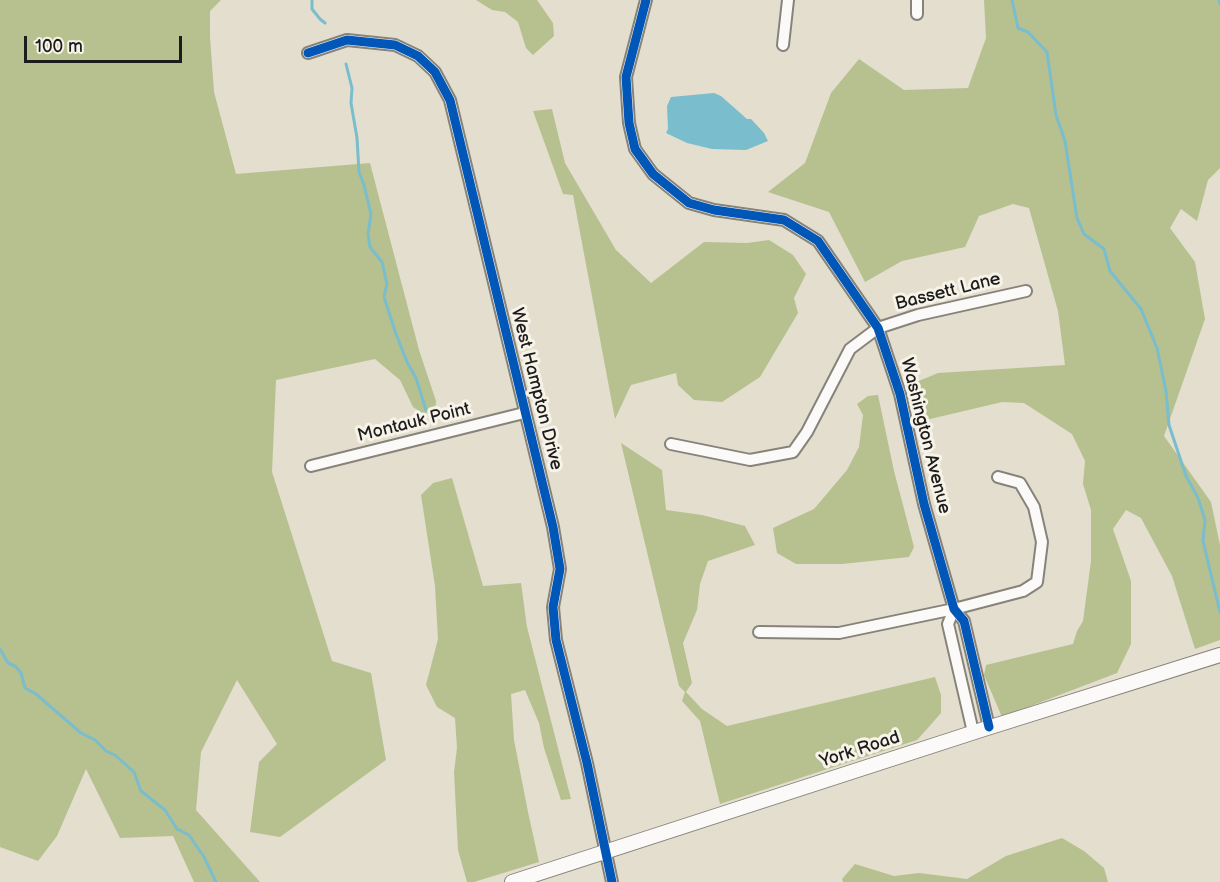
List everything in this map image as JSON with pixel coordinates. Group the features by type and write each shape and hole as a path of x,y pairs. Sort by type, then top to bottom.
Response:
{"street":[{"name":"Washington Avenue","path":"646,0 626,77 629,123 636,149 652,174 689,203 714,210 784,220 818,241 878,328 900,394 924,504 954,609 964,621 989,727"},
{"path":"783,45 788,0"},
{"path":"917,0 917,14"},
{"name":"West Hampton Drive","path":"308,53 347,40 395,45 418,56 435,72 450,100 553,527 560,569 553,607 556,640 587,762 612,882"},
{"name":"Bassett Lane","path":"671,444 750,460 793,452 807,432 850,349 878,328 918,315 1026,291"},
{"name":"Montauk Point","path":"311,466 524,412"},
{"path":"759,633 839,633 954,609 1023,591 1037,582 1042,542 1034,507 1020,483 998,477"},
{"name":"Washington Avenue","path":"954,609 948,624 973,732"},
{"name":"York Road","path":"512,882 973,732 1220,655"}],"green space":[{"path":"0,0 221,0 210,11 214,92 236,174 370,163 419,350 436,401 435,414 422,413 413,407 400,380 375,359 276,380 272,472 332,661 371,673 386,760 280,837 250,832 259,762 277,744 237,680 201,752 196,810 260,882 194,882 173,836 120,838 86,769 57,836 38,861 0,847"},
{"path":"476,0 537,0 553,23 554,36 533,55 526,48 518,22 505,12 492,10"},
{"path":"984,0 1220,0 1220,168 1208,180 1197,221 1181,209 1170,228 1195,262 1205,319 1164,436 1211,502 1220,545 1220,640 1195,649 1172,576 1141,518 1126,510 1113,529 1131,581 1131,644 1117,673 1002,717 984,675 986,665 1073,644 1083,621 1091,561 1091,510 1083,484 1085,461 1072,434 1024,403 1002,402 926,420 914,383 938,373 1065,365 1058,311 1029,208 1013,204 979,216 965,247 902,261 865,282 829,212 768,192 805,163 831,93 859,59 904,90 968,88 986,38"},
{"path":"552,109 565,163 616,250 651,283 704,242 747,243 769,240 793,255 806,274 794,298 798,313 760,377 722,402 694,400 678,385 676,373 631,385 615,419 573,195 563,194 533,111"},
{"path":"878,395 894,471 914,547 909,557 842,564 796,564 777,553 773,528 814,509 847,470 859,447 863,415 857,404 868,396"},
{"path":"621,443 662,470 666,510 702,515 745,526 755,545 708,561 700,584 697,610 683,643 692,683 686,692 702,709 727,726 935,677 941,695 941,713 917,740 720,804 700,721 682,701 685,692 679,686"},
{"path":"452,478 483,586 521,583 527,627 571,799 561,800 544,748 539,723 525,690 511,694 514,740 539,862 474,882 467,882 458,850 454,772 457,748 455,718 437,707 426,685 438,639 435,586 421,495 433,483"},
{"path":"1062,838 1084,851 1104,868 1108,882 843,882 842,879 855,864 894,876 919,873 967,879 1006,856"}],"water":[{"path":"714,93 721,96 747,119 751,119 768,141 746,150 712,149 687,143 666,133 668,129 667,106 671,97"}],"waterway":[{"path":"312,0 312,9 325,23"},
{"path":"1012,0 1018,28 1028,32 1047,52 1056,115 1065,141 1077,218 1084,234 1104,249 1110,271 1141,309 1157,348 1166,391 1169,425 1186,476 1198,498 1205,520 1203,541 1220,612"},
{"path":"1219,0 1220,4"},
{"path":"346,64 352,88 351,103 357,138 359,172 371,214 368,234 370,247 382,262 387,284 384,297 426,410"},
{"path":"0,649 8,663 15,666 21,673 25,688 36,694 81,733 95,740 134,772 141,791 165,810 177,829 189,835 204,857 216,882"}],"cycle path":[{"path":"646,0 626,77 629,123 635,149 653,174 689,203 714,210 784,220 818,241 878,328 900,394 924,504 954,609 964,621 989,727"},
{"path":"308,53 347,40 395,45 418,56 435,72 450,100 553,527 560,569 553,607 556,640 587,763 612,882"}]}
